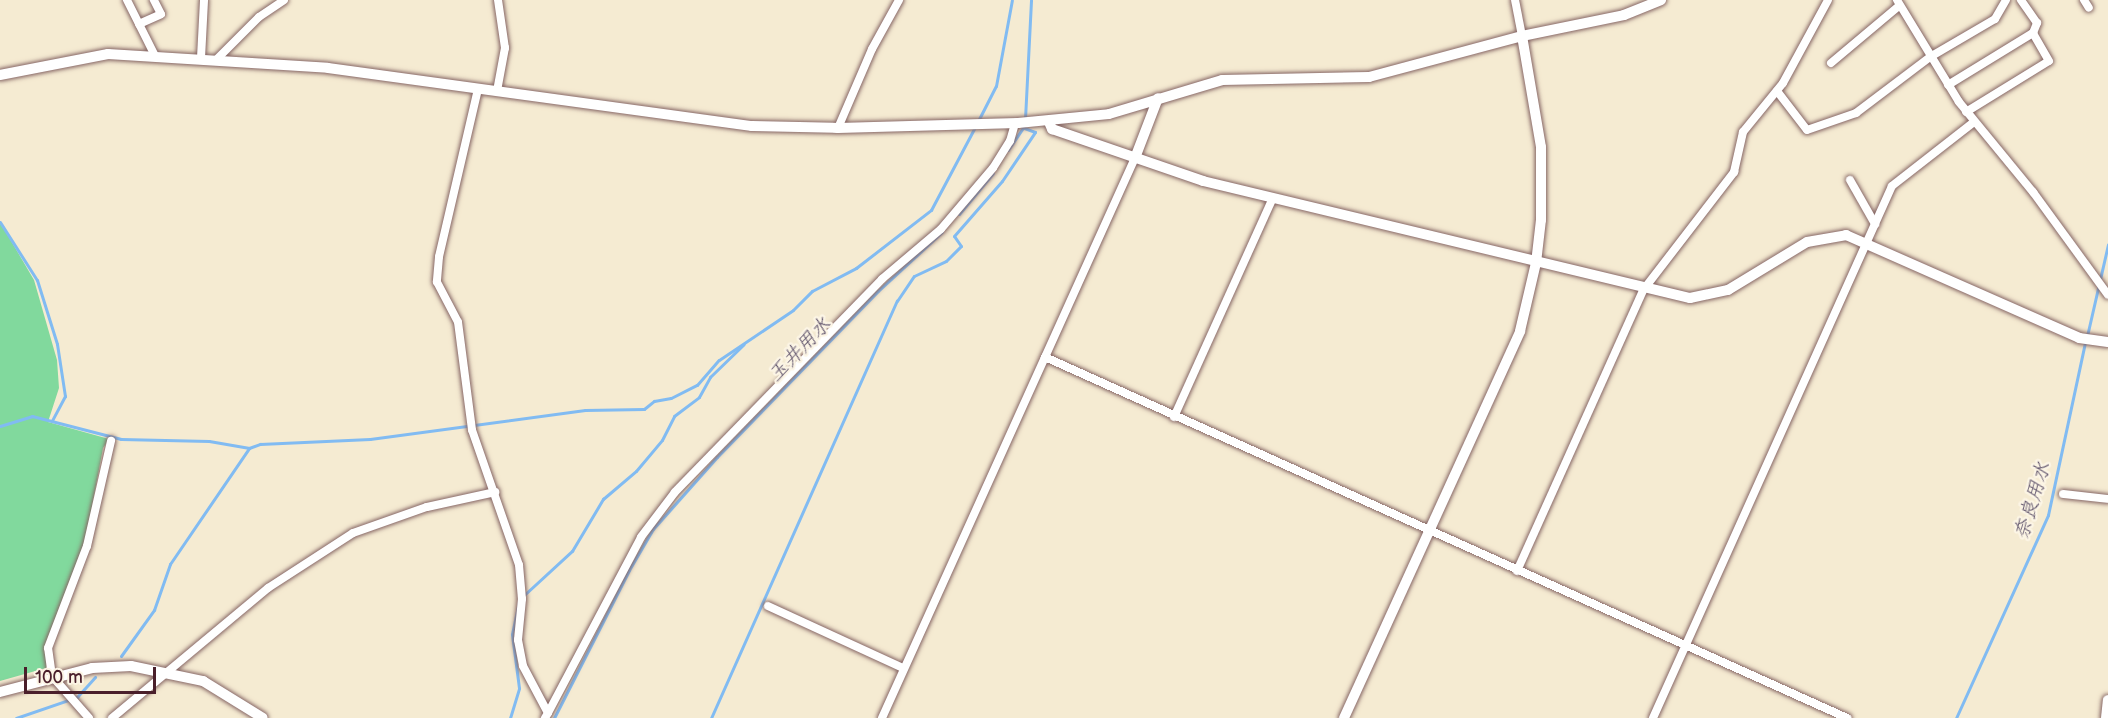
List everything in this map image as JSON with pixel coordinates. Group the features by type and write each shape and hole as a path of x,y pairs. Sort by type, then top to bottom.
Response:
{"street":[{"path":"127,0 155,56"},
{"path":"139,24 161,14 154,0"},
{"path":"201,58 204,0"},
{"path":"217,59 259,17 284,0"},
{"path":"497,91 505,48 498,0"},
{"path":"838,128 872,49 899,0"},
{"path":"1344,718 1520,331 1536,263 1541,220 1541,147 1515,0"},
{"path":"0,75 108,54 201,58 328,68 752,126 838,128 1049,122 1109,114 1222,80 1247,77 1369,77 1522,36 1624,15 1661,0"},
{"path":"1517,571 1644,289 1734,172 1743,132 1777,91 1828,0"},
{"path":"1777,91 1807,130 1856,114 1930,57 1995,19 2006,0"},
{"path":"1948,85 2033,33 2037,23 2021,0"},
{"path":"2084,0 2089,8"},
{"path":"1831,63 1898,3 1966,112 2033,192 2108,295"},
{"path":"1966,112 2049,61 2033,33"},
{"path":"478,89 439,257 437,282 458,322 472,430 519,565 521,595 518,640 523,666 546,715"},
{"path":"882,718 1135,158 1158,98"},
{"path":"1049,122 1052,129 1135,158 1272,200 1644,289 1704,298 1728,290 1807,242 1846,236 1867,242 2080,338 2108,342"},
{"path":"1653,718 1893,186 1974,122"},
{"path":"546,715 641,537 675,492 882,279 941,229 993,168 1010,141 1017,123"},
{"path":"1850,180 1875,224"},
{"path":"1174,417 1272,200"},
{"path":"1045,357 1847,718"},
{"path":"89,718 52,676 48,648 87,546 111,441"},
{"path":"112,718 268,588 353,533 427,507 495,492"},
{"path":"2063,494 2108,499"},
{"path":"768,606 903,668"},
{"path":"0,692 52,676 131,666 168,671 203,681 262,718"},
{"path":"2106,718 2108,700"}],"green space":[{"path":"0,222 34,280 57,360 59,388 48,422 109,439 103,448 86,538 46,645 46,668 0,681"}],"waterway":[{"path":"978,121 996,86 1012,0"},
{"name":"玉井用水","path":"1025,119 1031,0"},
{"name":"玉井用水","path":"1008,150 1024,126"},
{"path":"0,426 32,416 121,439 209,441 249,448 260,444 370,439 585,410 644,409 654,401 671,398 697,385 719,360 793,310 812,291 856,268 931,210 975,127"},
{"path":"711,718 897,301 914,276 946,261 961,246 954,236 1002,181 1035,132 1024,128"},
{"name":"玉井用水","path":"959,214 993,173"},
{"path":"0,222 37,280 57,344 65,396 52,420"},
{"name":"玉井用水","path":"554,718 629,570 653,529 717,457 878,291 942,232"},
{"name":"奈良用水","path":"2087,336 2108,244"},
{"name":"奈良用水","path":"1956,718 2048,515 2085,342"},
{"path":"523,596 572,551 603,499 636,471 662,440 674,416 699,397 710,377 744,344"},
{"path":"121,656 154,610 170,564 249,448"},
{"path":"510,718 519,688 512,634 519,601"},
{"path":"16,718 77,697 95,677"}]}
